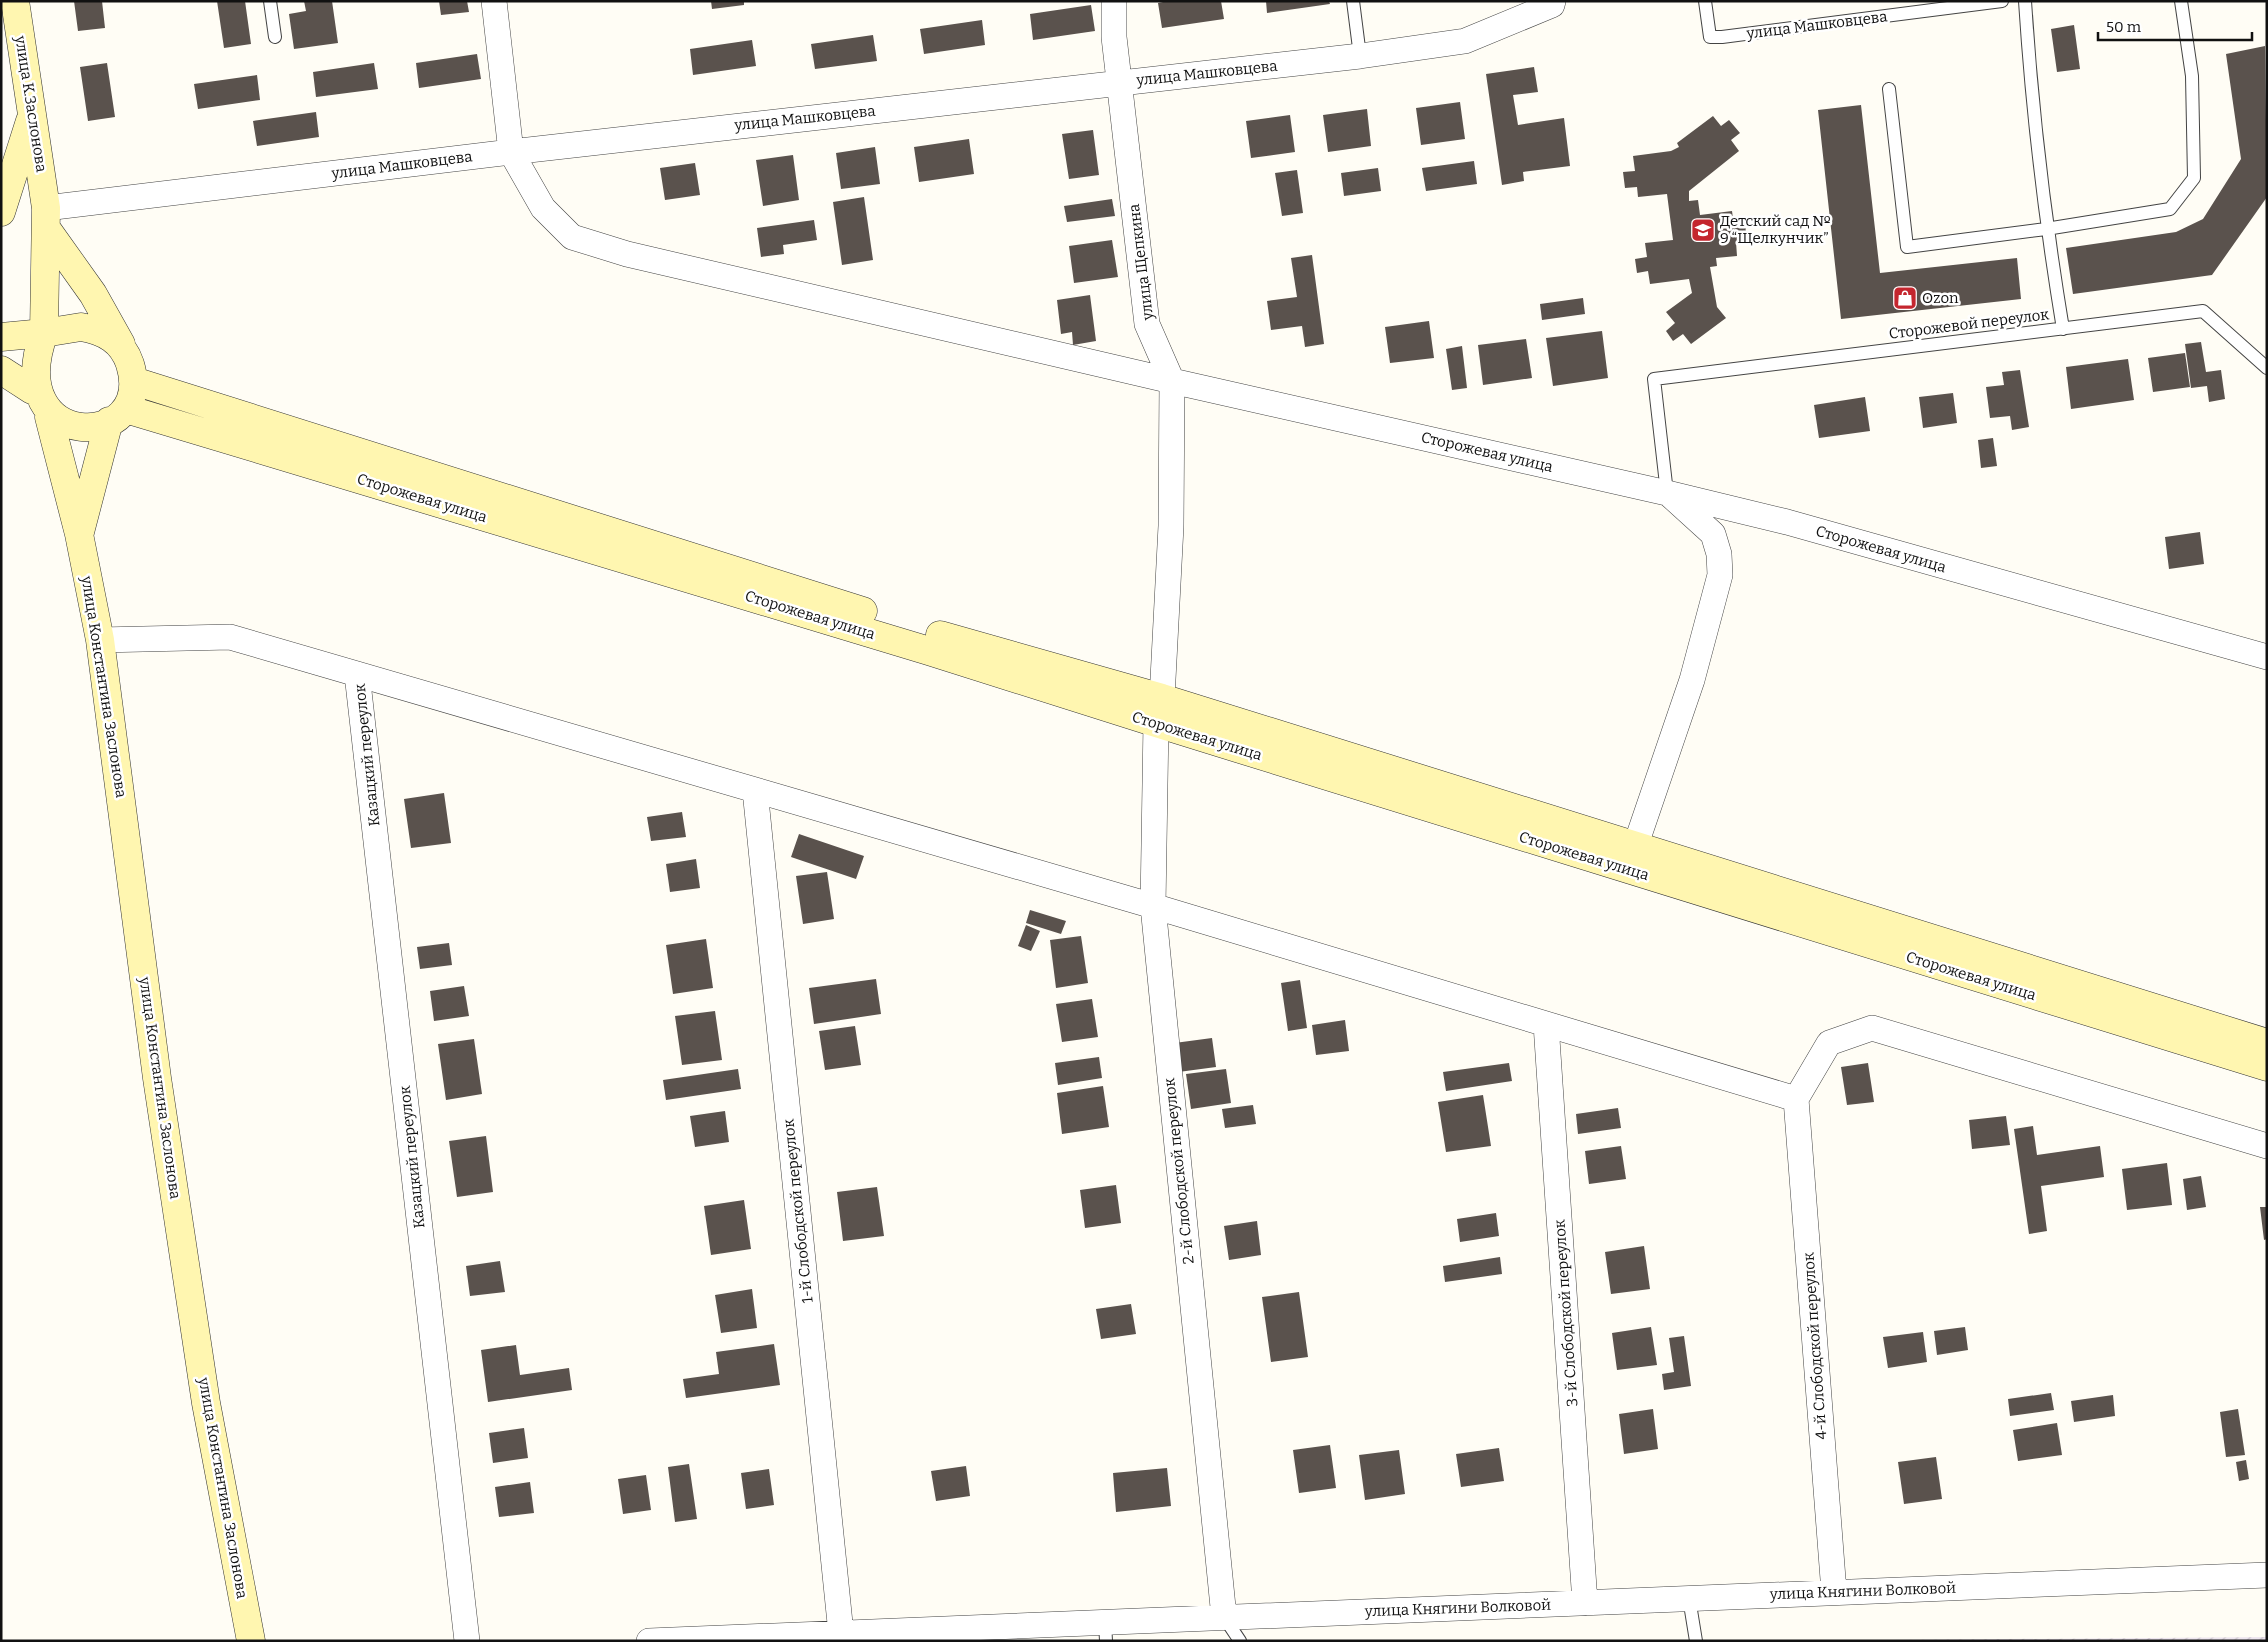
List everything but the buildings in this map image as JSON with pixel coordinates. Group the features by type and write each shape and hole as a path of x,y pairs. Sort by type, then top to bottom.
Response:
{"main road":[{"name":"улица К.Заслонова","path":"11,7 33,113 46,218 44,333"},
{"path":"1,212 33,113"},
{"path":"46,218 127,354 134,381 118,415 79,534"},
{"path":"1,337 44,333 81,326 99,330 116,340 127,354"},
{"path":"44,333 31,372 32,390 38,404 49,417 71,428 89,428 118,415"},
{"path":"1,370 32,390"},
{"name":"Сторожевая улица","path":"134,381 932,633 1159,711 2267,1067"},
{"name":"Сторожевая улица","path":"118,415 929,651 1159,711 1635,847 2267,1043"},
{"name":"улица Константина Заслонова","path":"49,417 79,534 100,640 157,1078 206,1403 251,1641"}],"street":[{"path":"494,1 511,152"},
{"name":"улица Щепкина","path":"1114,1 1114,37 1147,324 1172,381 1171,526 1159,711"},
{"name":"улица Машковцева","path":"46,218 511,152 1360,56 1465,40 1552,5 1553,1"},
{"name":"Сторожевая улица","path":"511,152 543,208 572,237 627,254 1172,381 1667,492 1797,525 2267,657"},
{"path":"1635,847 1692,680 1720,575 1719,554 1713,534 1667,492"},
{"path":"100,640 230,637 1152,906 1796,1099 1828,1043 1872,1028 2267,1146"},
{"name":"Казацкий переулок","path":"357,674 467,1641"},
{"name":"2-й Слободской переулок","path":"1159,711 1152,906 1224,1617"},
{"name":"1-й Слободской переулок","path":"755,790 840,1633"},
{"name":"3-й Слободской переулок","path":"1546,1024 1585,1603"},
{"name":"4-й Слободской переулок","path":"1796,1099 1834,1592"},
{"name":"улица Княгини Волковой","path":"649,1641 840,1633 870,1636 1106,1631 1224,1617 2267,1575"}],"lane":[{"path":"270,1 275,37"},
{"path":"1352,1 1360,56"},
{"name":"улица Машковцева","path":"1705,1 1710,37 1722,37 1913,7 2002,1"},
{"path":"2025,1 2031,92 2046,229 2063,329"},
{"path":"1889,89 1907,247 2046,229 2170,209 2194,178 2192,76 2180,1"},
{"name":"Сторожевой переулок","path":"1667,492 1654,380 2203,311 2267,368"},
{"path":"1689,1598 1696,1641"},
{"path":"1224,1617 1240,1641"}],"shaded area":[{"path":"2267,1637 2267,1641 1768,1641"}],"place":[{"name":"Детский сад № 9 “Щелкунчик”","path":"1703,230"},
{"name":"Ozon","path":"1905,298"}]}
